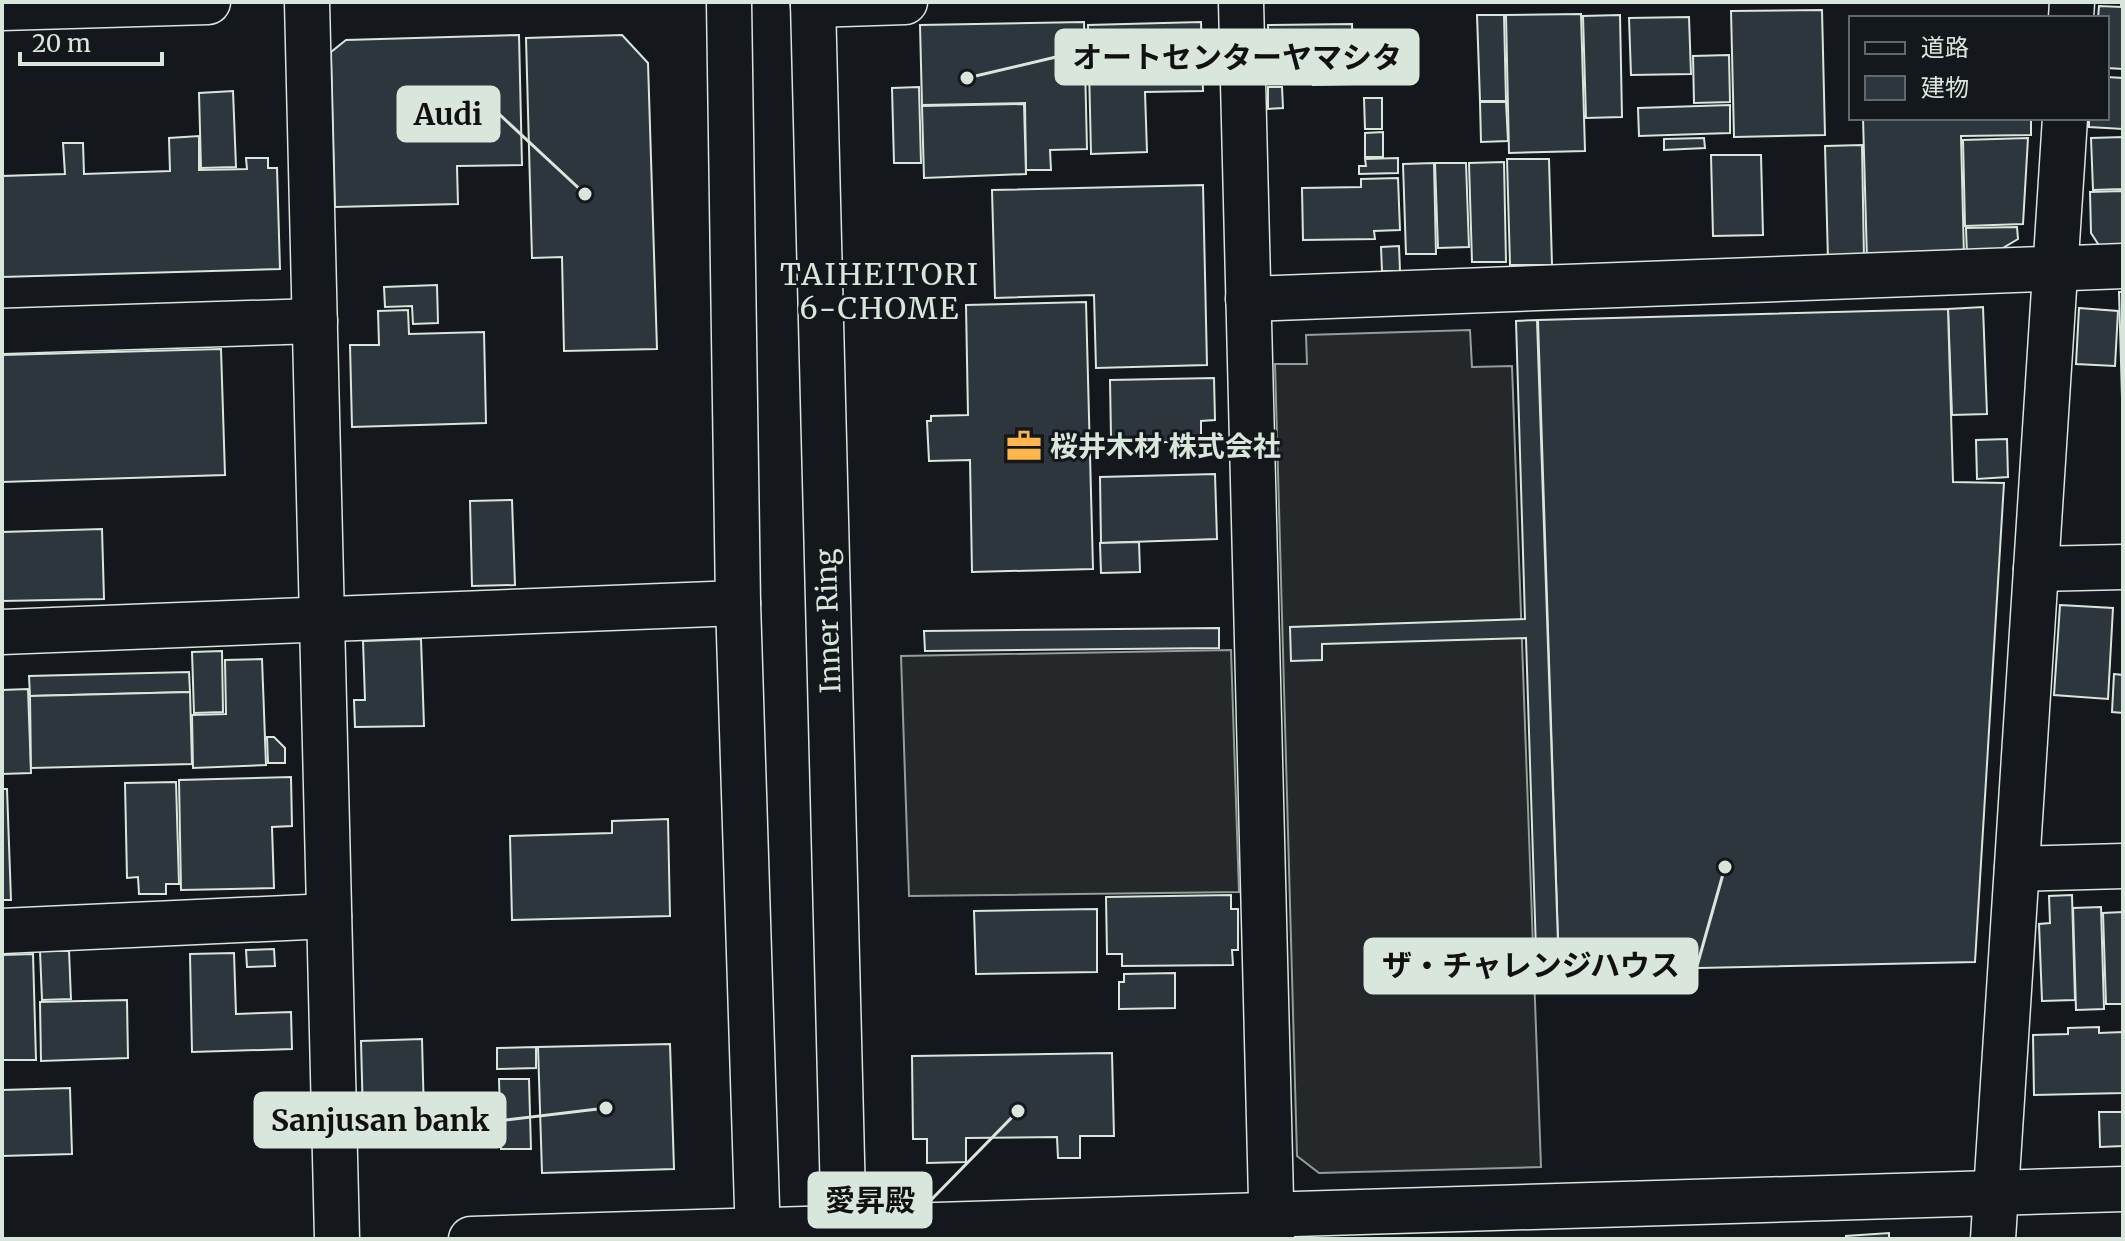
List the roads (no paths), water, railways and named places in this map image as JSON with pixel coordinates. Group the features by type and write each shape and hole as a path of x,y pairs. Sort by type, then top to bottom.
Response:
{"street":[{"path":"2,8 208,2"},
{"path":"307,2 337,1239"},
{"path":"729,2 738,603 758,1234"},
{"path":"813,4 905,2"},
{"path":"1241,2 1271,1227"},
{"name":"Inner Ring","path":"813,4 844,1233"},
{"path":"1993,1239 2065,120"},
{"path":"1248,299 2123,266"},
{"path":"2,331 315,321"},
{"path":"2036,569 2123,567"},
{"path":"2,632 738,603"},
{"path":"2017,869 2123,866"},
{"path":"2,931 329,916"},
{"path":"471,1239 1271,1227 2123,1189"}],"place":[{"name":"オートセンターヤマシタ","path":"967,78"},
{"name":"Audi","path":"585,194"},
{"name":"桜井木材 株式会社","path":"1024,446"},
{"name":"ザ・チャレンジハウス","path":"1725,867"},
{"name":"Sanjusan bank","path":"606,1108"},
{"name":"愛昇殿","path":"1018,1111"}],"district":[{"name":"TAIHEITORI 6-CHOME","path":"880,291"}]}
